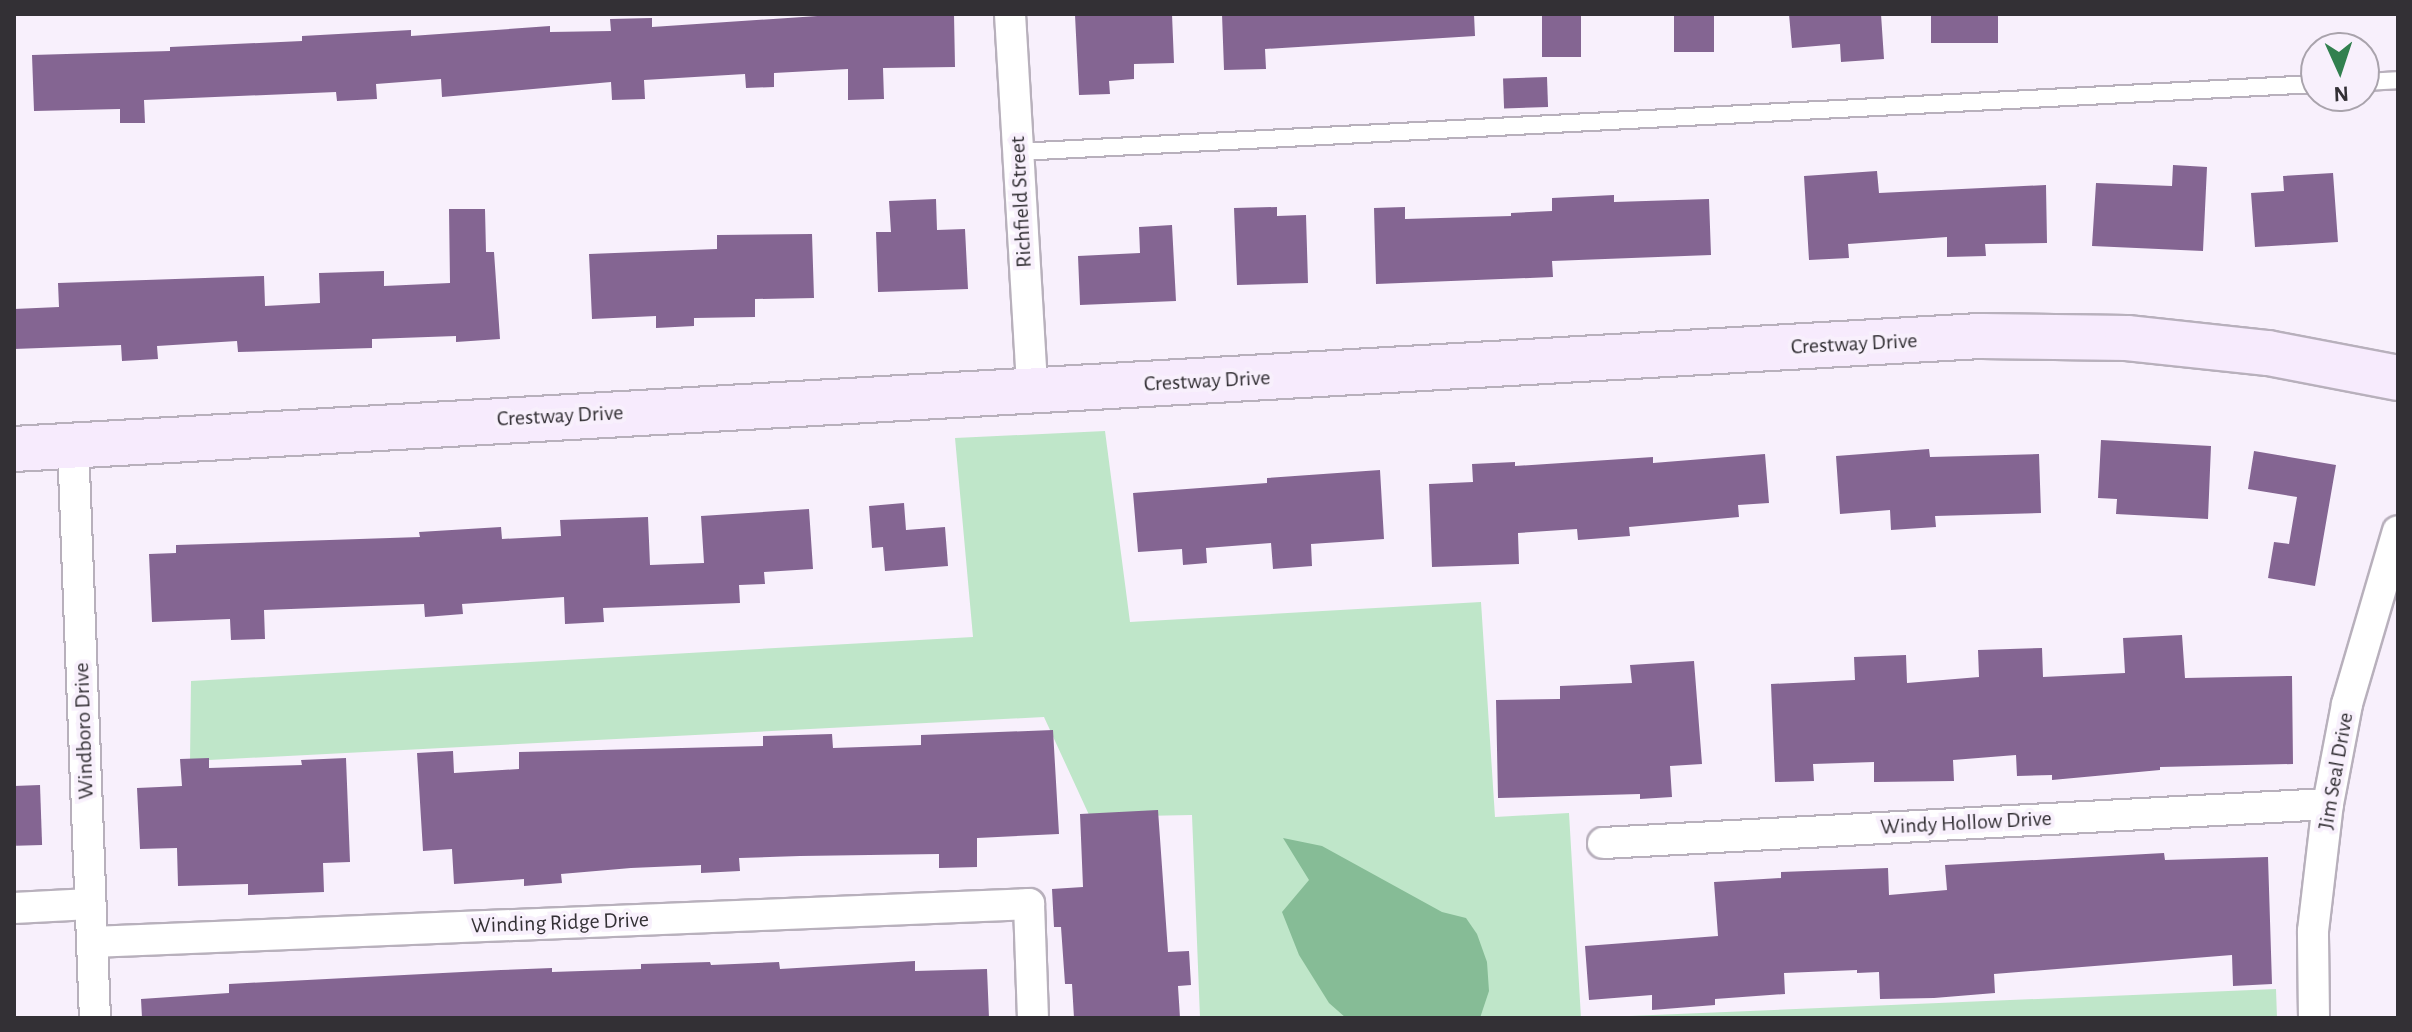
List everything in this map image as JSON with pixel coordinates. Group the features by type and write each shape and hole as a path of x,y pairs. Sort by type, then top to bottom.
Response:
{"main road":[{"name":"Crestway Drive","path":"14,449 1982,336 2127,338 2268,353 2398,378"}],"street":[{"name":"Richfield Street","path":"1010,14 1032,389"},
{"name":"Windboro Drive","path":"73,444 95,1018"},
{"name":"Jim Seal Drive","path":"2314,1018 2313,931 2328,804 2347,704 2398,531"},
{"name":"Windy Hollow Drive","path":"1603,843 2328,804"},
{"path":"14,908 90,904"},
{"name":"Winding Ridge Drive","path":"92,942 1029,904 1033,1018"}],"lane":[{"path":"1018,152 2300,85"}],"shaded area":[{"path":"1105,431 1130,622 1481,602 1495,817 1569,813 1581,1018 1200,1018 1192,815 1090,817 1044,717 190,761 191,681 973,637 955,438"},
{"path":"1283,838 1322,846 1442,912 1466,918 1477,934 1487,962 1489,991 1480,1018 1346,1018 1329,1003 1299,955 1282,912 1309,880"},
{"path":"2276,989 2277,1018 1581,1018"}],"building":[{"path":"847,14 954,14 955,67 883,68 884,99 848,100 848,69 774,73 774,87 746,88 745,74 644,80 645,99 612,100 611,82 442,97 441,79 376,84 377,99 337,101 336,92 144,100 145,123 120,123 120,109 34,111 32,55 170,51 170,47 302,41 302,36 411,30 411,36 550,26 550,32 611,31 610,19 652,18 652,27"},
{"path":"1172,14 1174,63 1134,64 1134,79 1109,81 1110,94 1079,95 1075,15"},
{"path":"1222,14 1474,14 1475,36 1265,49 1266,69 1224,70"},
{"path":"1542,14 1581,14 1581,57 1542,57"},
{"path":"1674,14 1714,14 1714,52 1674,52"},
{"path":"1789,14 1881,14 1884,59 1841,62 1840,44 1792,48"},
{"path":"1931,14 1998,14 1998,43 1931,43"},
{"path":"1547,77 1548,107 1504,109 1503,79"},
{"path":"2173,165 2207,167 2203,251 2092,246 2096,183 2172,186"},
{"path":"1877,171 1879,193 2046,185 2047,243 1985,244 1986,256 1947,257 1947,237 1848,244 1849,258 1809,260 1804,176"},
{"path":"2333,173 2338,242 2255,247 2251,193 2284,191 2283,176"},
{"path":"1614,195 1614,202 1709,199 1711,255 1552,261 1553,277 1376,284 1374,208 1405,207 1405,219 1511,216 1511,213 1552,211 1552,198"},
{"path":"936,199 937,230 965,229 968,289 878,292 876,232 891,232 889,201"},
{"path":"1277,207 1277,216 1306,215 1308,283 1237,285 1234,208"},
{"path":"449,209 485,209 486,252 494,252 500,339 456,342 456,336 372,339 372,348 238,352 237,341 157,346 158,359 122,361 121,345 14,349 14,309 59,307 58,283 264,276 265,306 320,303 319,273 384,271 384,286 450,283"},
{"path":"1172,225 1176,301 1080,305 1078,256 1140,253 1139,227"},
{"path":"812,234 814,298 755,299 755,317 694,318 694,326 656,328 656,316 592,319 589,254 717,249 717,235"},
{"path":"2101,440 2211,446 2208,519 2116,514 2117,499 2098,498"},
{"path":"1929,449 1930,457 2039,454 2041,513 1935,516 1936,527 1891,530 1890,510 1840,514 1836,456"},
{"path":"2254,451 2336,465 2315,586 2268,578 2274,542 2289,544 2297,497 2248,489"},
{"path":"1765,454 1769,503 1738,505 1739,517 1629,527 1630,536 1578,540 1577,529 1518,533 1519,564 1432,567 1429,484 1473,482 1472,464 1515,462 1515,466 1653,457 1653,463"},
{"path":"1380,470 1384,539 1311,544 1312,566 1273,569 1271,543 1206,548 1207,563 1183,565 1182,549 1138,552 1133,493 1267,483 1267,478"},
{"path":"904,503 906,530 945,527 948,566 885,571 883,547 872,548 869,506"},
{"path":"809,509 813,569 764,572 765,584 739,585 740,603 603,608 604,622 565,624 564,597 462,604 463,614 425,617 424,604 264,610 265,639 231,640 230,619 152,622 149,554 176,553 176,545 420,537 419,532 501,527 502,539 561,536 560,520 648,517 650,565 704,563 701,516"},
{"path":"2182,635 2185,678 2292,676 2293,764 2160,767 2160,770 2052,780 2052,775 2017,776 2016,755 1953,760 1954,781 1874,782 1874,762 1813,764 1814,781 1775,782 1771,684 1855,680 1854,657 1906,655 1907,683 1979,677 1978,650 2042,648 2043,677 2125,673 2123,638"},
{"path":"1694,661 1702,764 1670,766 1672,797 1640,799 1640,794 1498,798 1496,700 1560,699 1560,686 1632,683 1630,665"},
{"path":"1053,730 1059,834 977,838 977,867 939,868 939,854 800,856 739,858 740,871 701,873 701,865 631,868 561,874 562,883 524,886 524,879 454,884 452,849 423,851 417,753 453,751 454,773 519,769 519,752 763,746 763,736 832,734 833,748 921,745 921,735"},
{"path":"209,758 209,768 302,765 301,760 346,758 350,862 323,863 324,892 248,895 248,884 178,886 177,848 140,849 137,788 182,786 180,759"},
{"path":"40,785 42,845 16,846 14,786"},
{"path":"1158,810 1168,952 1189,951 1191,985 1178,986 1180,1018 1074,1018 1072,984 1065,984 1061,927 1054,927 1052,889 1083,887 1080,814"},
{"path":"2164,853 2165,860 2268,857 2272,984 2233,986 2232,955 1994,974 1995,993 1934,998 1880,999 1879,972 1857,973 1857,970 1784,973 1785,994 1715,999 1715,1005 1652,1010 1652,995 1589,1000 1585,946 1718,936 1714,882 1781,878 1781,872 1888,868 1889,895 1947,890 1945,865"},
{"path":"915,961 915,971 987,969 989,1018 142,1018 141,999 229,993 229,984 552,968 552,972 641,969 641,964 779,962 780,969"}]}
